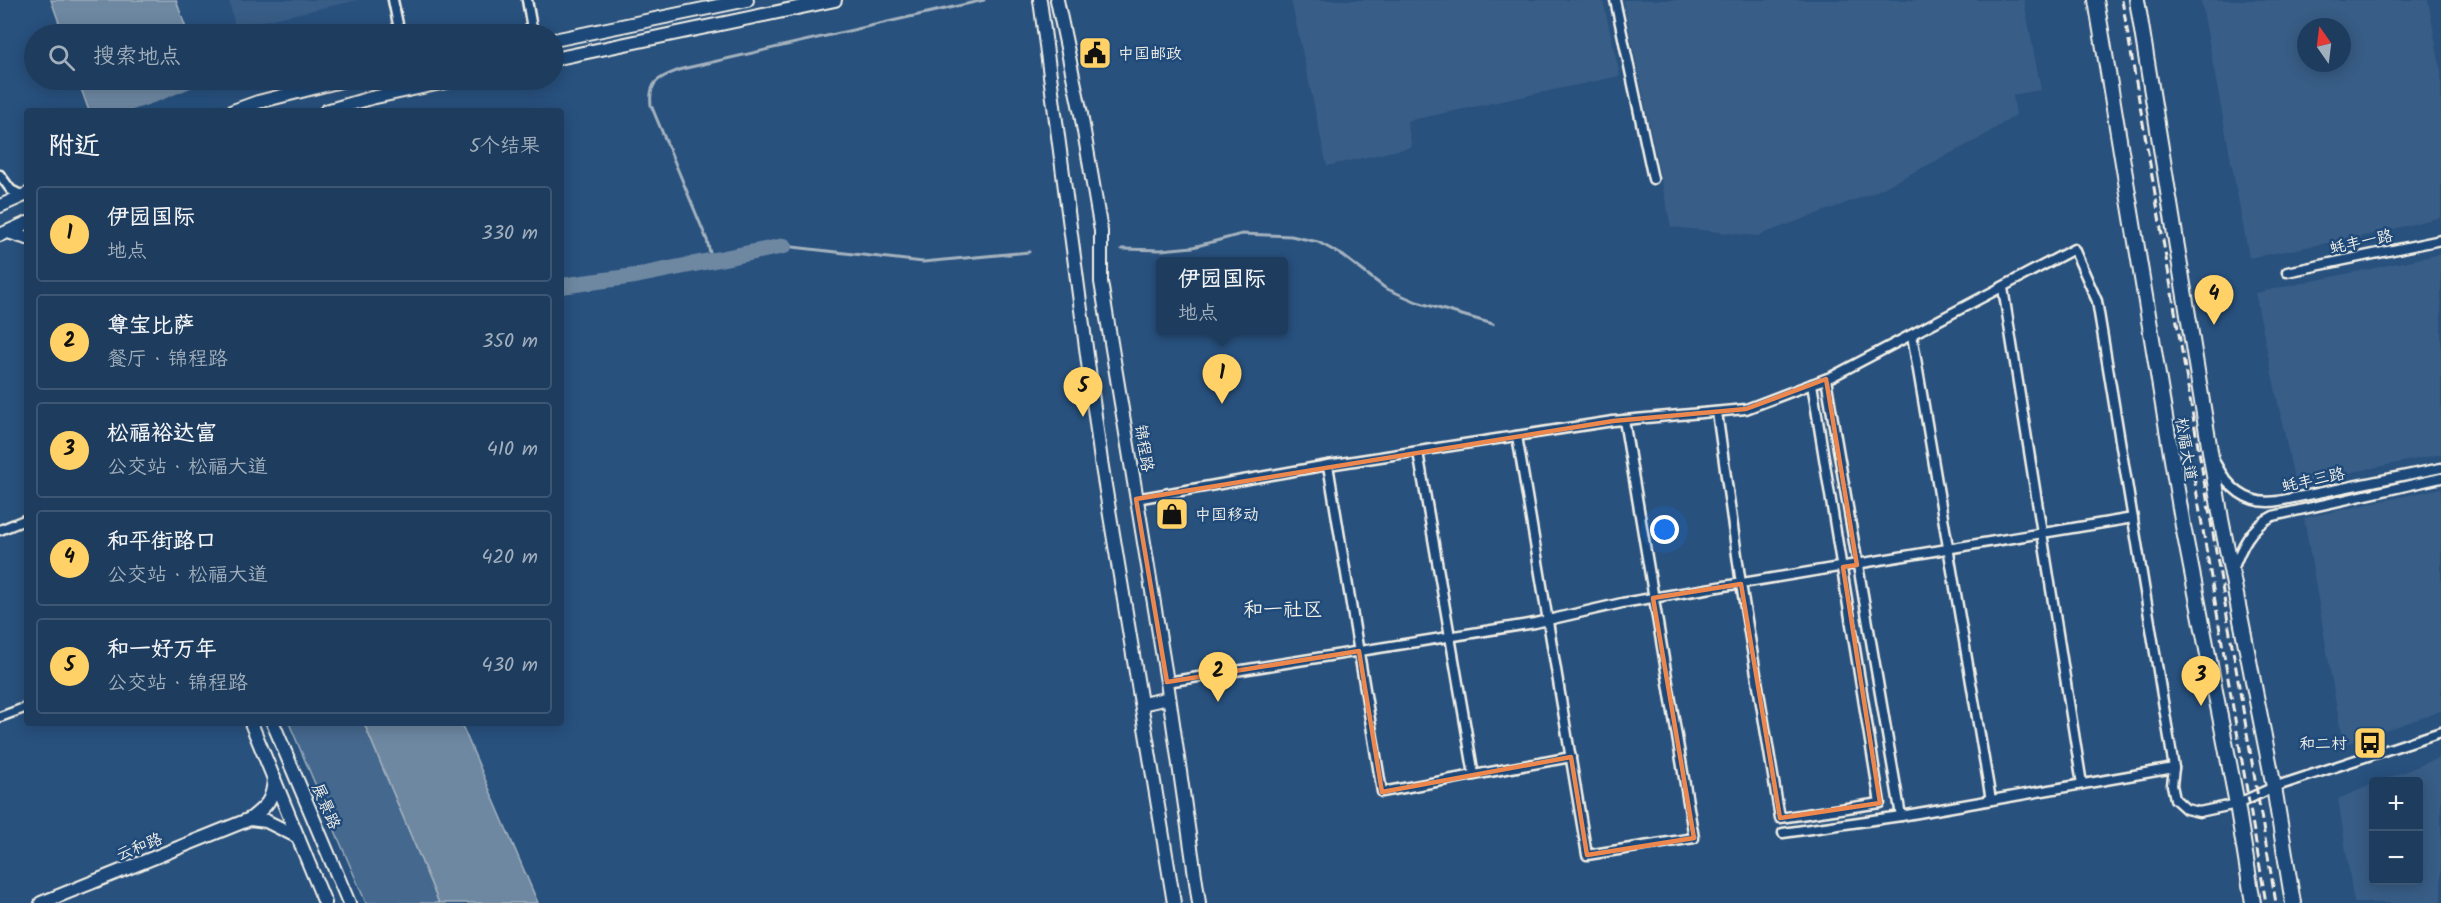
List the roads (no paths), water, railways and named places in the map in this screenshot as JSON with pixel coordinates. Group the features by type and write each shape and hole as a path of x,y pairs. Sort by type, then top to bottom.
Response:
{"main road":[{"path":"564,38 747,0"},
{"path":"564,57 836,0"},
{"path":"1040,0 1101,460 1174,903"},
{"name":"锦程路","path":"1057,0 1081,114 1101,231 1101,282 1170,698 1199,903"},
{"name":"松福大道","path":"2096,0 2183,526 2237,804 2253,903"},
{"name":"松福大道","path":"2137,0 2211,456 2274,787 2293,903"},
{"path":"241,108 305,90"},
{"path":"335,108 391,90"},
{"path":"0,206 24,195"},
{"path":"4,234 24,224"},
{"path":"4,234 24,237"},
{"path":"1142,704 1170,698"},
{"path":"252,726 325,903"},
{"name":"展景路","path":"274,726 349,903"},
{"path":"250,819 265,808 273,793 274,778"},
{"path":"250,819 266,820 298,837"},
{"name":"云和路","path":"41,903 250,819"}],"street":[{"path":"393,0 398,24"},
{"path":"527,0 531,24"},
{"path":"1615,0 1653,179"},
{"path":"0,175 11,190 24,195"},
{"name":"蚝丰一路","path":"2287,272 2441,240"},
{"path":"1136,499 1328,465 1624,420 1746,409 1826,378 2003,288 2074,249 2097,301 2174,768 2172,785 2175,799 2186,809 2199,812 2237,804 2274,787 2441,732"},
{"path":"2003,288 2082,784"},
{"path":"1912,335 1991,800"},
{"path":"1826,378 1901,816"},
{"path":"1717,412 1741,584 1780,818 1880,803 1812,384"},
{"path":"1517,436 1587,855 1694,838 1624,420"},
{"path":"1418,452 1448,637 1474,775"},
{"name":"蚝丰三路","path":"2211,456 2231,487 2259,503 2441,468"},
{"path":"1328,465 1382,792 1571,757"},
{"name":"蚝丰三路","path":"2232,574 2248,537 2262,521 2273,516 2441,478"},
{"path":"1167,682 1448,637 1548,620 1653,598 2133,518"},
{"path":"0,530 24,520"},
{"path":"0,717 24,708"},
{"path":"1783,833 1901,816 2174,768"}],"waterway":[{"path":"712,262 707,240 651,105 652,90 658,80 682,69 984,0"},
{"path":"1122,249 1161,250 1193,247 1242,234 1291,236 1318,242 1342,255 1385,288 1417,302 1493,324"},
{"path":"784,246 923,262 1029,252"},
{"path":"564,286 635,276 784,246"}],"railway":[{"path":"2122,0 2276,903"},
{"path":"2194,477 2266,903"}],"place":[{"name":"中国邮政","path":"1095,53"},
{"name":"和平街路口","path":"2214,325"},
{"name":"伊园国际","path":"1222,404"},
{"name":"和一好万年","path":"1083,417"},
{"name":"中国移动","path":"1172,514"},
{"name":"尊宝比萨","path":"1218,702"},
{"name":"松福裕达富","path":"2201,706"},
{"name":"和二村","path":"2370,743"}],"district":[{"name":"和一社区","path":"1283,609"}]}
